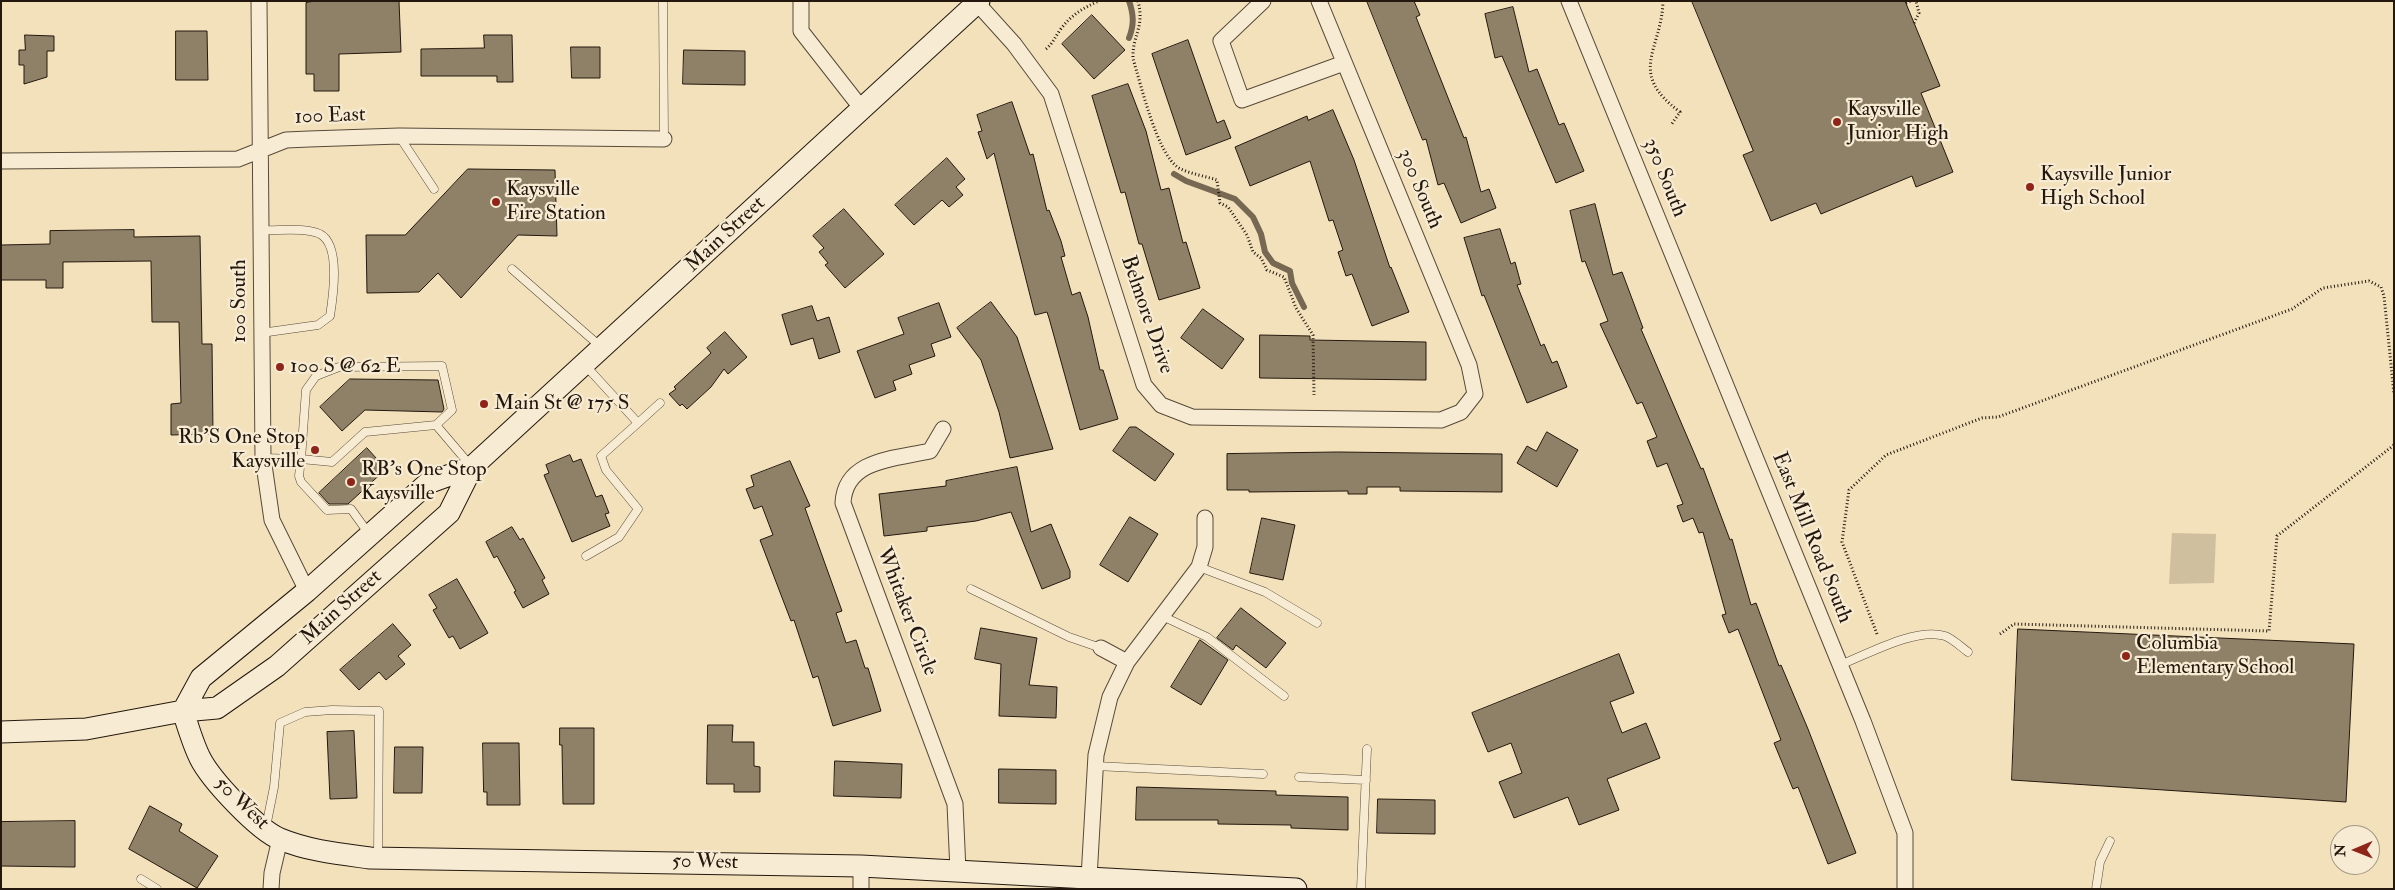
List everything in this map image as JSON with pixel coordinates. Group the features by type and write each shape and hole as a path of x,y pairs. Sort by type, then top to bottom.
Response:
{"main road":[{"name":"Main Street","path":"1,732 86,729 183,711 217,708 277,666 449,513 472,467 603,349 978,2"},
{"name":"Main Street","path":"183,711 201,678 307,591 428,483 472,467"},
{"name":"50 West","path":"183,711 199,757 208,770 273,835 316,851 378,858 861,866 1296,889"}],"street":[{"name":"100 South","path":"259,1 262,458 272,520 307,591"},
{"path":"801,1 801,31 862,109"},
{"path":"1263,1 1221,42 1242,100 1344,63"},
{"name":"300 South","path":"1318,1 1469,365 1475,394"},
{"name":"350 South","path":"1569,1 1720,371"},
{"name":"Belmore Drive","path":"978,2 1014,44 1051,94 1144,385 1161,405 1192,417 1441,420 1461,412 1475,394"},
{"name":"100 East","path":"1,161 238,158 286,140 399,136 664,139"},
{"name":"East Mill Road South","path":"1720,371 1863,720 1905,833 1905,889"},
{"name":"Whitaker Circle","path":"944,429 930,451 860,469 849,479 843,490 843,503 955,804 958,871"},
{"path":"1089,878 1095,766 1110,697 1127,662 1199,567 1205,546 1205,518"},
{"path":"1101,648 1127,662"},
{"path":"271,889 273,835"},
{"path":"861,866 861,889"}],"lane":[{"path":"663,1 664,139"},
{"path":"399,136 434,189"},
{"path":"261,230 301,231 320,234 329,244 333,258 334,290 330,316 318,325 261,333"},
{"path":"512,269 603,349"},
{"path":"585,365 638,423"},
{"path":"262,458 301,459 332,462 365,432 436,425 452,410 442,366 339,367 316,376 306,390 301,459 299,476 327,510 351,509 370,535"},
{"path":"586,556 619,538 638,509 606,470 601,456 660,403"},
{"path":"436,425 472,467"},
{"path":"1199,567 1265,592 1316,624"},
{"path":"971,589 1069,637 1101,648"},
{"path":"1162,616 1207,637 1284,696"},
{"path":"1840,665 1918,635 1935,634 1948,637 1968,652"},
{"path":"273,835 274,787 280,723 305,712 332,710 379,711 378,858"},
{"path":"1361,889 1367,749"},
{"path":"1095,766 1263,774"},
{"path":"1299,777 1366,780"},
{"path":"2096,889 2100,862 2110,841"},
{"path":"141,879 157,889"}],"path":[{"path":"1046,49 1055,42 1059,31 1078,10 1099,1"},
{"path":"1138,1 1141,24 1132,48 1133,58 1162,147 1170,160 1180,168 1216,180 1219,186 1218,196 1220,203 1228,207 1247,235 1253,252 1260,258 1267,270 1284,277 1296,308 1313,335 1314,395"},
{"path":"1662,1 1662,14 1654,40 1650,68 1657,91 1680,112 1672,124"},
{"path":"1906,3 1911,1"},
{"path":"1914,23 1918,13 1916,1"},
{"path":"1878,637 1842,542 1849,490 1886,455 1982,418 1998,416 2292,310 2323,288 2369,281 2381,287 2384,296 2394,394"},
{"path":"2000,634 2014,624 2269,631 2277,536 2394,445"}],"shaded area":[{"path":"2172,533 2216,534 2214,583 2169,584"}],"building":[{"path":"315,1 399,1 401,52 339,54 339,91 314,91 314,74 306,74 306,3"},
{"path":"1367,1 1414,1 1420,15 1416,17 1464,138 1466,137 1481,192 1489,189 1496,208 1461,223 1444,183 1438,185 1426,139 1423,140"},
{"name":"Kaysville Junior High","path":"1692,1 1905,1 1940,86 1921,93 1953,172 1916,187 1912,176 1821,214 1816,203 1771,221 1743,155 1753,151"},
{"path":"1513,7 1529,72 1537,69 1559,125 1564,123 1584,171 1556,183 1502,56 1495,58 1485,14"},
{"path":"1092,15 1125,50 1094,79 1062,44"},
{"path":"176,31 207,31 208,80 176,80"},
{"path":"25,35 54,36 54,51 47,51 47,77 24,84 24,65 19,65 19,50 25,50"},
{"path":"484,35 512,35 513,82 497,82 497,76 421,76 421,49 484,48"},
{"path":"1188,40 1217,123 1224,120 1231,138 1186,155 1152,54"},
{"path":"571,47 600,47 600,78 572,78"},
{"path":"684,50 745,51 745,85 683,84"},
{"path":"1128,84 1146,131 1161,190 1169,188 1183,243 1186,242 1200,288 1159,300 1142,244 1139,244 1125,192 1121,193 1092,96"},
{"path":"1012,102 1030,155 1033,154 1047,211 1049,210 1061,241 1065,256 1061,257 1072,295 1080,292 1088,317 1100,370 1103,370 1118,419 1080,430 1047,312 1035,315 994,153 987,159 978,132 982,131 977,115"},
{"path":"1333,110 1354,160 1390,268 1409,312 1372,326 1352,274 1346,276 1338,252 1343,250 1333,220 1329,221 1310,161 1250,186 1235,147 1307,116 1308,120"},
{"path":"947,158 965,179 956,187 963,195 949,207 942,200 914,225 895,205"},
{"name":"Kaysville Fire Station","path":"468,169 555,170 557,236 518,235 461,298 438,273 419,292 367,293 366,235 405,235"},
{"path":"1595,204 1613,275 1622,272 1643,328 1641,329 1701,469 1703,468 1730,540 1732,539 1751,605 1756,603 1779,666 1781,665 1808,729 1856,853 1828,864 1798,787 1793,789 1774,743 1781,740 1738,629 1729,633 1722,615 1726,614 1703,532 1699,533 1693,518 1683,522 1677,506 1683,504 1667,463 1657,467 1647,441 1657,437 1642,402 1637,404 1600,324 1608,321 1585,261 1582,262 1570,211"},
{"path":"844,209 884,254 845,288 825,265 828,263 819,252 824,248 813,236"},
{"path":"1500,229 1511,264 1515,262 1521,284 1517,285 1541,346 1544,344 1552,363 1557,361 1567,387 1527,403 1484,295 1482,296 1464,238"},
{"path":"134,230 134,237 200,236 202,344 212,344 213,434 171,435 171,404 181,403 179,322 152,322 151,261 63,262 63,288 46,288 46,280 1,280 1,245 50,244 50,231"},
{"path":"991,302 1017,337 1053,449 1010,458 999,412 981,360 957,328"},
{"path":"939,303 951,337 931,344 935,356 909,365 912,374 893,381 896,390 875,398 857,351 904,334 898,318"},
{"path":"812,306 817,321 829,317 840,352 819,359 813,338 791,345 782,315"},
{"path":"1203,309 1244,339 1222,369 1181,338"},
{"path":"725,332 747,357 728,374 724,369 711,387 687,409 682,404 680,406 669,394 676,389 674,387 711,353 707,348"},
{"path":"1260,335 1310,336 1310,340 1426,342 1426,380 1260,378"},
{"path":"350,379 438,380 444,409 442,412 365,410 342,431 320,407"},
{"path":"1130,427 1136,427 1174,454 1155,481 1113,451"},
{"path":"1547,432 1578,450 1557,487 1517,463 1527,446 1536,451"},
{"name":"RB's One Stop Kaysville","path":"367,448 386,469 348,504 329,504 319,493"},
{"path":"1338,452 1502,454 1502,492 1400,491 1400,487 1367,487 1367,494 1348,494 1348,491 1249,492 1249,490 1227,490 1227,454"},
{"path":"570,455 573,462 581,459 596,497 602,495 609,513 605,514 610,526 572,542 544,475 549,473 546,465"},
{"path":"790,461 810,506 805,508 842,611 836,613 846,643 856,640 865,668 868,668 881,711 833,726 818,676 813,678 794,620 791,621 760,540 773,535 762,506 754,509 746,489 754,486 751,476"},
{"path":"1017,467 1031,532 1051,524 1070,571 1070,578 1042,589 1011,512 976,521 927,527 927,531 884,536 879,494 946,486 946,481"},
{"path":"1130,517 1158,534 1128,582 1100,565"},
{"path":"1262,518 1295,525 1283,580 1250,573"},
{"path":"512,527 520,540 523,538 545,578 542,580 549,594 523,608 497,556 494,558 486,542"},
{"path":"457,579 488,633 460,649 453,636 449,638 433,610 437,608 429,595"},
{"path":"1241,608 1286,643 1266,668 1236,645 1233,650 1217,638"},
{"path":"393,624 411,645 398,656 405,664 386,680 379,672 359,690 340,670"},
{"path":"981,628 1037,638 1029,685 1057,687 1056,718 999,716 1001,664 975,659"},
{"path":"2018,629 2354,644 2346,802 2012,780"},
{"path":"1200,640 1228,660 1201,705 1171,687"},
{"path":"1619,654 1634,693 1610,702 1622,733 1646,723 1660,758 1607,779 1619,810 1579,825 1568,797 1514,818 1499,782 1522,773 1511,743 1488,752 1472,713"},
{"path":"708,725 733,725 732,742 754,742 754,766 760,767 760,792 734,792 734,784 707,784"},
{"path":"560,728 594,728 594,804 563,804"},
{"path":"354,731 357,798 330,799 327,732"},
{"path":"483,743 519,743 520,805 487,805 487,792 484,792"},
{"path":"395,747 423,747 422,793 394,793"},
{"path":"835,761 902,764 901,798 834,796"},
{"path":"999,769 1056,770 1056,804 999,803"},
{"path":"1137,787 1276,791 1276,795 1348,797 1348,830 1291,828 1291,825 1218,824 1218,820 1136,820"},
{"path":"1378,799 1435,800 1435,834 1377,833"},
{"path":"150,806 182,824 179,831 218,856 197,888 129,849"},
{"path":"75,821 75,867 1,866 1,822"}],"waterway":[{"path":"1129,1 1133,20 1129,38"},
{"path":"1174,174 1186,181 1235,199 1253,217 1261,234 1265,252 1273,263 1290,271 1292,283 1304,307"}],"place":[{"name":"Kaysville Junior High","path":"1837,122"},
{"name":"Kaysville Junior High School","path":"2030,187"},
{"name":"Kaysville Fire Station","path":"496,202"},
{"name":"100 S @ 62 E","path":"280,367"},
{"name":"Main St @ 175 S","path":"484,404"},
{"name":"Rb'S One Stop Kaysville","path":"315,450"},
{"name":"RB's One Stop Kaysville","path":"351,482"},
{"name":"Columbia Elementary School","path":"2126,656"}]}
